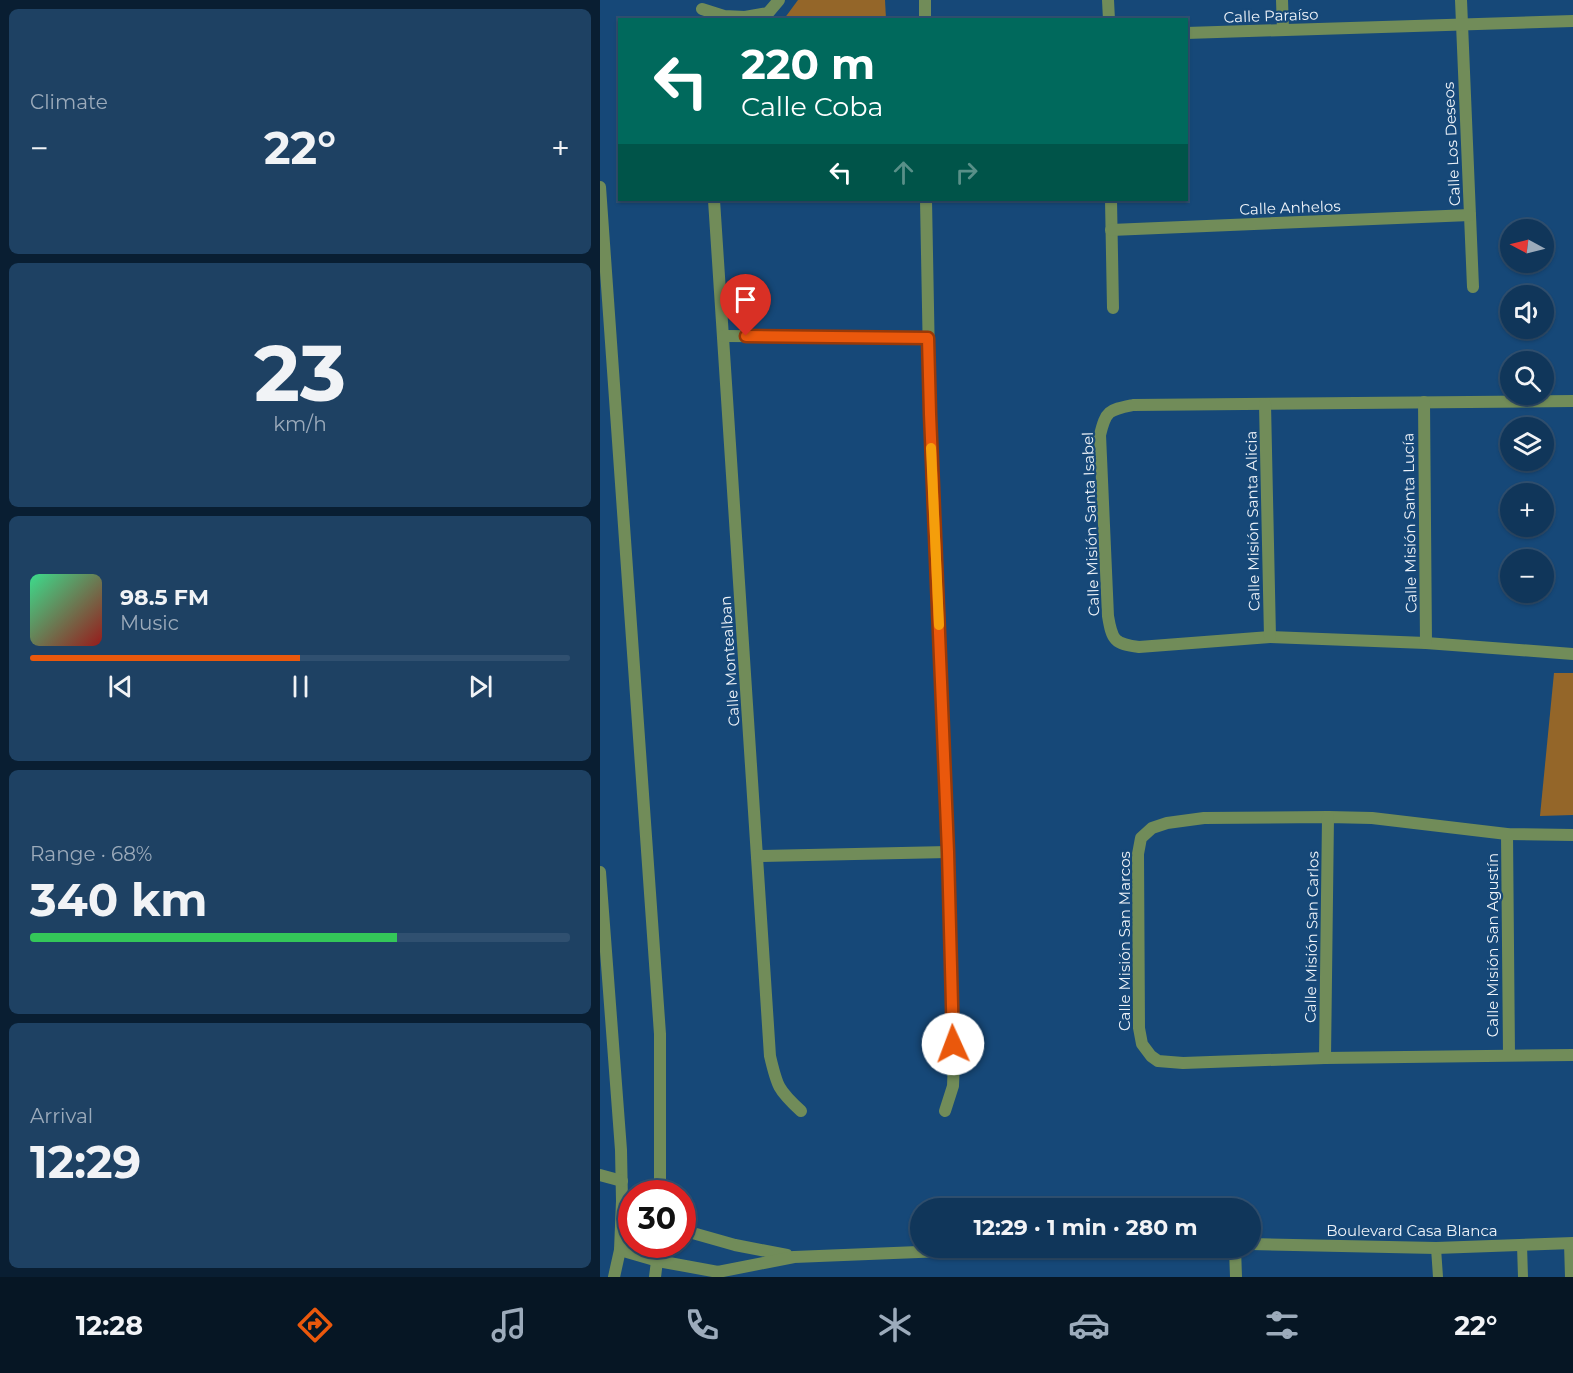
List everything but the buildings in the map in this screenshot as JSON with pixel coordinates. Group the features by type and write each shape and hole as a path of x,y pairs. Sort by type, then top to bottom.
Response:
{"street":[{"path":"702,9 724,16 766,16 779,0"},
{"path":"925,0 925,18"},
{"path":"1108,0 1109,18"},
{"path":"1282,0 1283,30"},
{"name":"Calle Los Deseos","path":"1461,0 1473,287"},
{"name":"Calle Paraíso","path":"1188,33 1573,21"},
{"path":"600,187 605,312 660,1034 660,1180"},
{"name":"Calle Montealban","path":"714,201 770,1056 776,1084 801,1111"},
{"path":"926,201 931,438 954,1060 953,1086 945,1111"},
{"path":"1111,201 1113,308"},
{"name":"Calle Anhelos","path":"1112,230 1470,215"},
{"path":"723,336 928,338"},
{"name":"Calle Misión Santa Isabel","path":"1573,401 1133,405 1113,409 1104,417 1100,435 1108,616 1110,631 1123,645 1139,647 1270,638 1426,643 1573,654"},
{"name":"Calle Misión Santa Lucía","path":"1424,402 1426,643"},
{"name":"Calle Misión Santa Alicia","path":"1265,404 1270,638"},
{"name":"Calle Misión San Carlos","path":"1325,1058 1328,817"},
{"name":"Calle Misión San Marcos","path":"1573,835 1507,834 1372,818 1204,818 1167,823 1152,828 1141,838 1138,854 1138,1028 1143,1044 1151,1056 1158,1061 1183,1063 1325,1058 1573,1055"},
{"name":"Calle Misión San Agustín","path":"1507,834 1509,1055"},
{"path":"757,856 948,852"},
{"path":"600,872 622,1180"},
{"path":"600,1176 618,1180"},
{"path":"696,1234 735,1245 794,1257"},
{"name":"Boulevard Casa Blanca","path":"1261,1244 1436,1248 1571,1243"},
{"path":"648,1258 718,1272 794,1257 910,1252"},
{"path":"614,1277 618,1258"},
{"path":"655,1277 658,1258"},
{"path":"1235,1258 1236,1277"}],"lane":[{"path":"1570,1277 1571,1243"},
{"path":"1522,1245 1523,1277"},
{"path":"1436,1248 1438,1277"}],"shaded area":[{"path":"798,0 885,0 886,18 785,18"},
{"path":"1554,673 1573,673 1573,815 1540,816"}],"slow traffic":[{"path":"931,448 939,625"}],"route":[{"path":"746,336 928,338 953,1044"}]}
